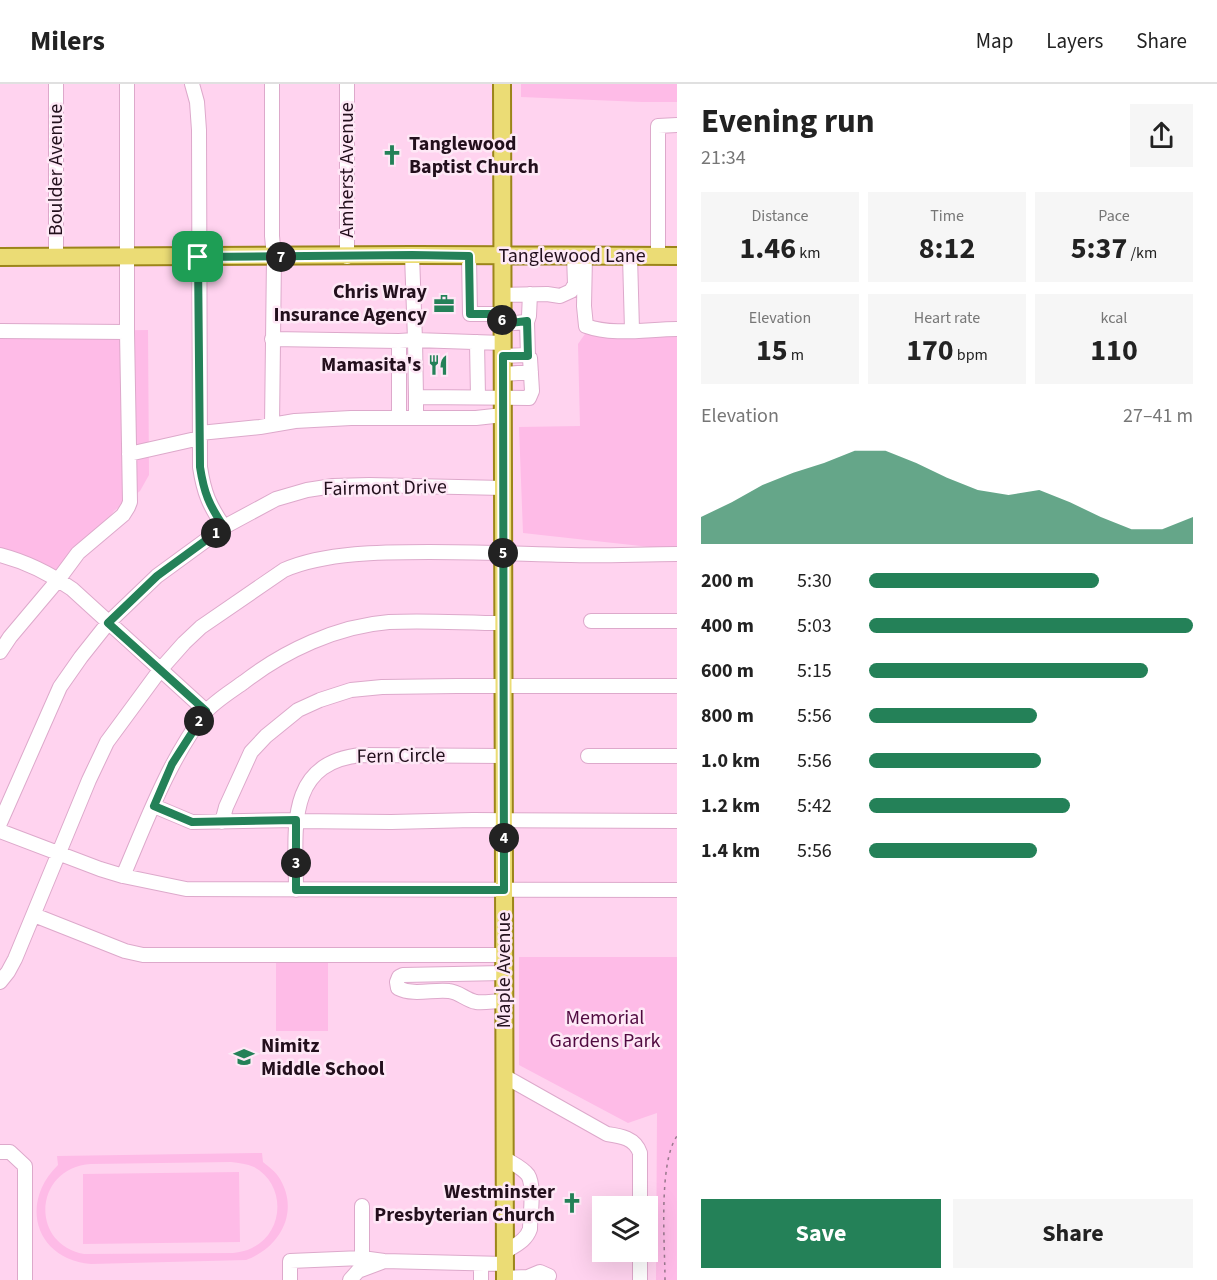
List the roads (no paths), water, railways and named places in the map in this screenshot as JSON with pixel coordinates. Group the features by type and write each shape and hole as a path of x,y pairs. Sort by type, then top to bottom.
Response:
{"main road":[{"name":"Maple Avenue","path":"502,84 505,1268"},
{"name":"Tanglewood Lane","path":"0,257 677,256"}],"street":[{"name":"Boulder Avenue","path":"56,84 56,257"},
{"path":"0,652 5,633 58,580 78,553 123,515 130,502 127,84"},
{"path":"192,84 197,102 199,130 200,467 203,488 212,509 224,527"},
{"path":"272,84 274,257 272,424"},
{"name":"Amherst Avenue","path":"347,84 347,257"},
{"path":"658,256 658,126 677,125"},
{"path":"412,255 416,418"},
{"path":"469,256 470,314 527,321"},
{"path":"502,295 560,296 571,291 575,284 580,256"},
{"path":"580,256 586,326 604,330 677,329"},
{"path":"630,256 632,330"},
{"path":"416,397 529,398 532,391 527,321 530,294"},
{"path":"0,331 127,332"},
{"path":"272,339 477,342 528,356"},
{"path":"399,341 399,418"},
{"path":"477,342 478,397"},
{"path":"503,374 531,372"},
{"path":"129,454 200,436 306,420 503,416"},
{"name":"Fairmont Drive","path":"0,823 60,687 81,657 108,623 157,576 224,527 276,499 307,490 333,486 503,488"},
{"path":"0,982 15,959 107,742 160,670 184,643 201,627 284,570 295,565 360,554 402,552 573,555 674,552"},
{"path":"0,555 36,567 72,589 206,711"},
{"path":"591,621 677,621"},
{"path":"123,876 172,764 206,711 275,660 324,638 368,625 389,622 503,623"},
{"path":"222,822 226,807 250,752 298,710 320,699 351,690 382,687 677,687"},
{"name":"Fern Circle","path":"296,890 297,809 300,798 312,778 329,764 351,756 362,755 503,756"},
{"path":"588,756 677,756"},
{"path":"154,806 192,822 677,821"},
{"path":"0,831 123,876 186,889 677,890"},
{"path":"34,915 124,951 143,955 504,955"},
{"path":"504,974 403,975 399,976 397,982 398,988 402,990 449,991 476,1002 504,1001"},
{"path":"504,1076 607,1134 624,1137 633,1142 640,1153 640,1196"},
{"path":"0,1152 10,1152 25,1166 25,1280"},
{"path":"504,1158 524,1171 531,1185 529,1232 505,1268"},
{"path":"362,1206 362,1258"},
{"path":"290,1280 290,1261 362,1258 384,1261 481,1264 505,1268 528,1277 540,1272 549,1276"},
{"path":"350,1280 358,1271 384,1261"},
{"path":"640,1262 640,1280"},
{"path":"481,1264 481,1280"}],"place":[{"name":"Tanglewood Baptist Church","path":"392,155"},
{"name":"Chris Wray Insurance Agency","path":"444,304"},
{"name":"Mamasita's","path":"438,365"},
{"name":"Nimitz Middle School","path":"244,1057"},
{"name":"Westminster Presbyterian Church","path":"572,1203"}],"park label":[{"name":"Memorial Gardens Park","path":"605,1030"}]}
